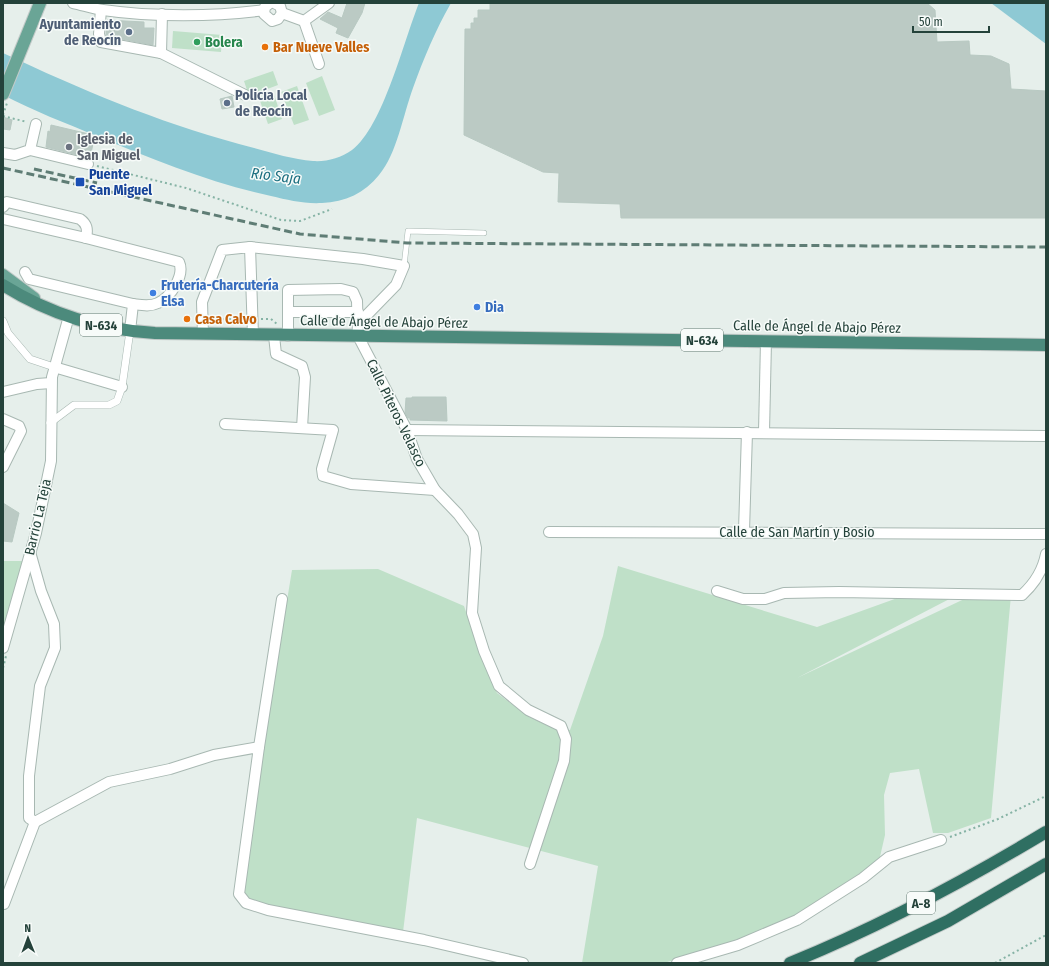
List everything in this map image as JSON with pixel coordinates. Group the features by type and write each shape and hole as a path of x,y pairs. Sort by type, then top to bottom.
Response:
{"highway":[{"name":"N-634","path":"3,285 50,309 69,316 130,331"},
{"name":"Calle de Ángel de Abajo Pérez","path":"130,331 155,333 288,336 358,330 766,342 1046,345"},
{"name":"A-8","path":"790,963 866,930 924,902 1046,832"},
{"name":"A-8","path":"860,963 948,921 1046,864"}],"main road":[{"path":"5,98 40,3"},
{"name":"N-634","path":"3,274 50,309"}],"street":[{"path":"73,3 101,10 136,14 162,14 267,7 265,17 272,21 278,19 282,13 280,6 274,3"},
{"path":"304,21 329,3"},
{"path":"101,10 99,34 101,42 161,52 245,95"},
{"path":"282,13 304,21"},
{"path":"161,52 162,14"},
{"path":"304,21 319,64"},
{"path":"30,150 36,124"},
{"path":"3,153 15,155 30,150 88,164"},
{"path":"3,207 7,202 80,219 85,223 88,230 86,238"},
{"path":"3,219 86,238 179,262 182,267 179,280 163,300 154,305 133,304 29,279 24,272"},
{"path":"250,247 254,336"},
{"path":"203,334 202,302 222,250 250,247 363,259 404,266 396,285 358,330"},
{"path":"288,336 288,290 341,289 353,292 357,301 358,330"},
{"path":"50,423 74,405 109,405 117,402 122,387 133,304"},
{"path":"288,312 358,312"},
{"name":"Barrio La Teja","path":"3,648 30,552 51,461 51,383 54,367 69,316"},
{"path":"3,321 8,333 30,359 122,387"},
{"name":"Calle Piteros Velasco","path":"358,330 407,430 417,459 435,490 458,514 473,534 476,548 472,614 484,651 499,686 528,710 561,726 566,739 564,761 530,864"},
{"path":"274,336 276,354 302,366 305,377 302,428"},
{"path":"764,432 766,342"},
{"path":"3,392 37,384 51,383"},
{"path":"3,419 19,426 21,431 3,467"},
{"path":"225,424 333,430 323,465 323,476 351,484 435,490"},
{"path":"407,430 764,432 1046,436"},
{"path":"744,532 747,432"},
{"name":"Calle de San Martín y Bosio","path":"549,532 1046,534"},
{"path":"30,552 41,591 54,624 55,648 40,686 33,729 28,776 29,818 35,822"},
{"path":"717,591 742,599 766,599 784,593 831,592 1022,595 1031,587 1044,563 1046,554"},
{"path":"282,599 259,747 239,894 246,903 268,910 424,940 523,963"},
{"path":"3,905 35,822 109,782 170,769 214,755 259,747"},
{"path":"677,963 738,945 797,920 863,878 889,858 941,840"}],"lane":[{"path":"404,266 408,232 484,233"}],"path":[{"path":"5,98 3,116 36,124"},
{"path":"88,164 186,188 281,220 300,221 332,209"},
{"path":"941,840 998,819 1046,796"},
{"path":"995,963 1046,935"}],"green space":[{"name":"Bolera","path":"173,31 222,35 221,52 172,48"},
{"path":"273,71 278,85 249,96 244,81"},
{"path":"322,76 335,110 319,116 306,83"},
{"path":"297,86 309,120 294,125 281,92"},
{"path":"273,91 282,119 268,124 258,95"},
{"path":"3,561 28,561 3,648"},
{"path":"618,566 817,627 903,596 961,593 797,678 977,593 1011,595 991,818 948,833 933,833 919,769 890,773 884,795 885,835 879,861 794,917 758,934 664,963 582,963 598,866 417,818 403,932 246,903 239,894 292,570 378,569 464,606 479,650 497,693 529,717 555,729 570,730 603,636"}],"water":[{"name":"Río Saja","path":"419,3 451,3 435,34 421,67 409,99 395,145 385,166 379,175 361,192 339,201 309,203 284,199 227,185 118,145 38,112 3,95 3,53 61,80 119,104 208,135 304,160 328,160 352,150 363,139 373,123 392,82"},
{"path":"991,3 1046,3 1046,44"}],"building":[{"path":"347,3 365,3 362,13 348,38 336,33 338,28 320,19 328,12 342,18"},
{"path":"490,3 927,3 935,10 937,42 969,41 970,55 991,56 1009,64 1011,89 1046,91 1046,218 621,218 620,204 558,202 559,173 543,172 464,135 465,29 471,29 471,23 474,23 474,18 478,18 478,10 490,10"},
{"name":"Ayuntamiento de Reocín","path":"107,20 144,22 144,28 154,28 153,45 106,36"},
{"name":"Policía Local de Reocín","path":"232,96 234,107 222,109 220,99"},
{"path":"3,117 12,120 10,130 3,129"},
{"name":"Iglesia de San Miguel","path":"51,125 89,134 88,137 94,139 90,158 46,147 48,131 50,132"},
{"path":"446,397 447,421 410,420 405,413 406,398"},
{"path":"3,503 19,513 12,542 3,541"}],"railway":[{"path":"3,168 300,234 407,243 1046,247"},
{"path":"34,169 97,183"}],"place":[{"name":"Ayuntamiento de Reocín","path":"129,32"},
{"name":"Bolera","path":"197,42"},
{"name":"Bar Nueve Valles","path":"265,47"},
{"name":"Policía Local de Reocín","path":"227,103"},
{"name":"Iglesia de San Miguel","path":"69,147"},
{"name":"Puente San Miguel","path":"80,182"},
{"name":"Frutería-Charcutería Elsa","path":"153,293"},
{"name":"Dia","path":"477,307"},
{"name":"Casa Calvo","path":"187,319"}]}
